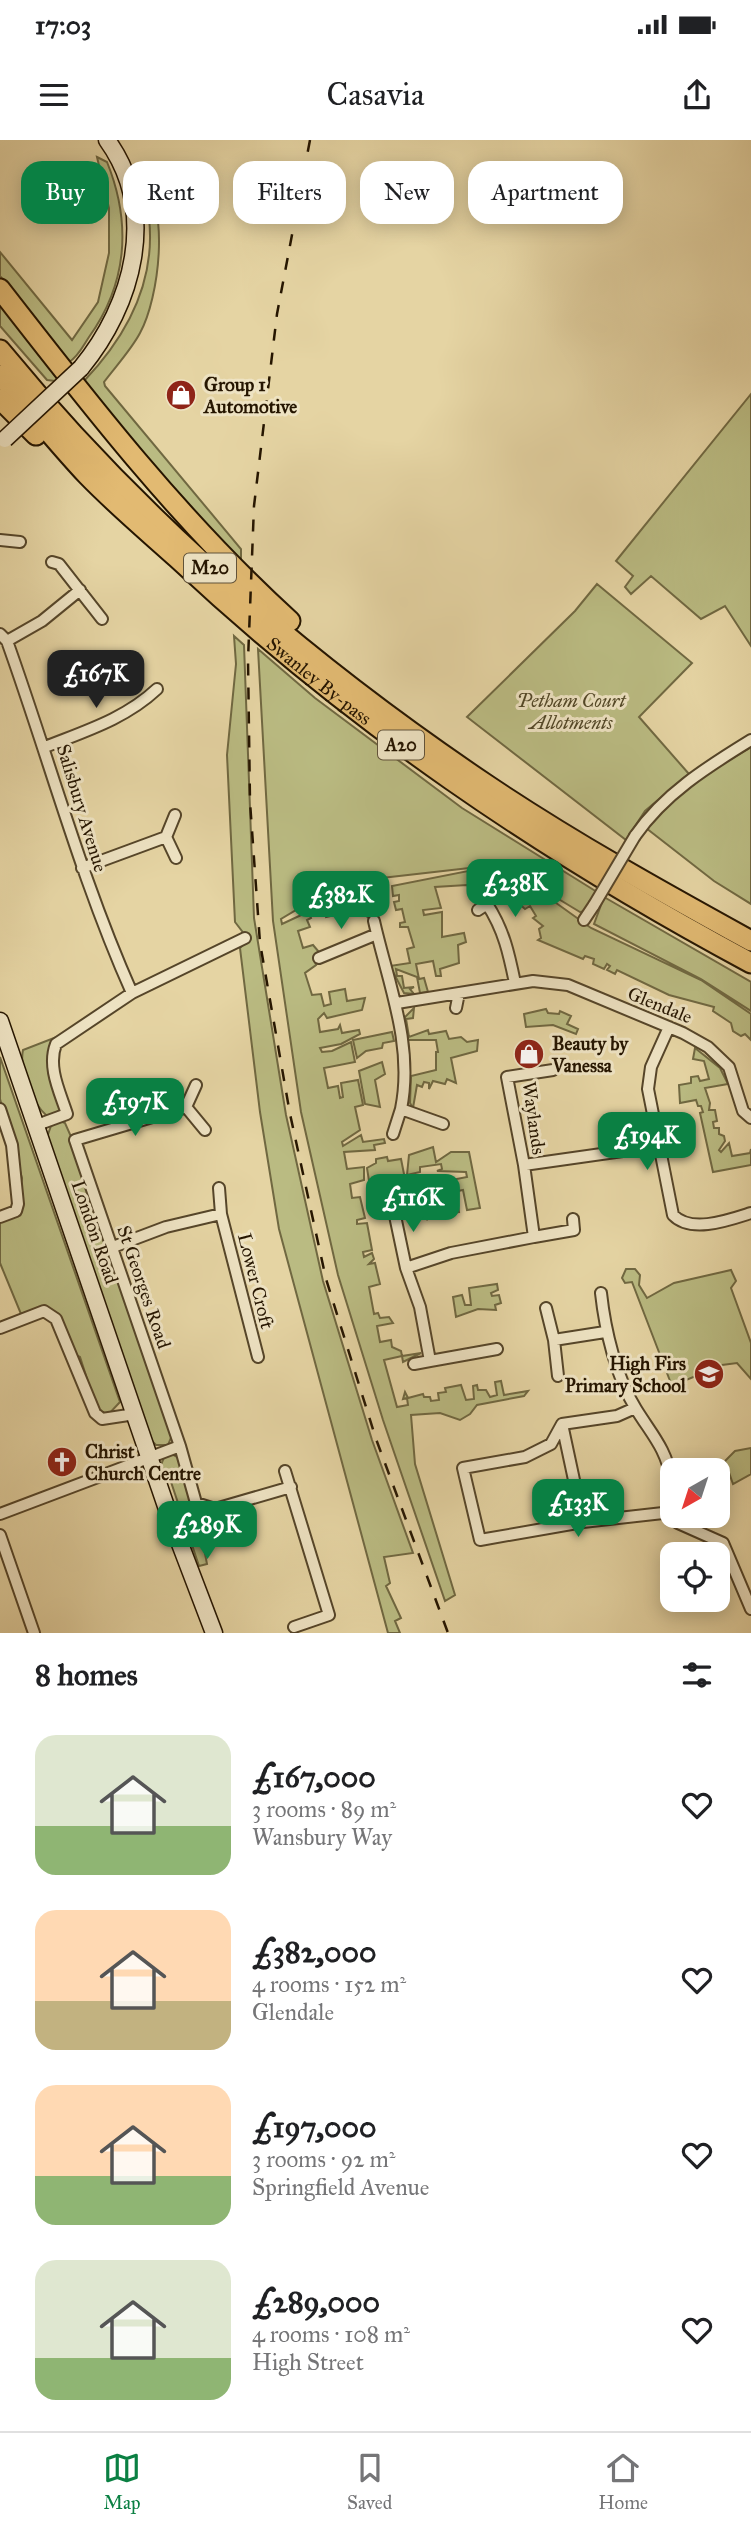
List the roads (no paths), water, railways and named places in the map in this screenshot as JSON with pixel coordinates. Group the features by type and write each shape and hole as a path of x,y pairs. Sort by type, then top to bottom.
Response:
{"highway":[{"name":"A20","path":"0,289 164,491 231,565 288,619 447,756 487,785 647,884 751,941"},
{"name":"M20","path":"0,350 107,468 220,578 333,674 447,756"},
{"path":"0,375 89,476"},
{"name":"A20","path":"0,399 64,462 89,476"},
{"name":"Swanley By-pass","path":"89,476 215,594 325,689 475,799 642,905 751,964"}],"main road":[{"path":"3,442 81,368 103,340 118,312 134,260 132,203 112,142"},
{"name":"London Road","path":"0,1021 5,1047 37,1125 135,1414 214,1633"}],"street":[{"path":"0,540 20,542"},
{"path":"52,562 59,564 102,619"},
{"path":"3,637 42,621 80,590"},
{"name":"Salisbury Avenue","path":"3,637 45,747 104,930 132,993"},
{"path":"45,747 116,719 136,708 157,689"},
{"path":"584,920 650,814 701,771 751,740"},
{"path":"82,867 166,837 176,815"},
{"path":"166,837 176,858"},
{"path":"478,910 487,904 498,920 506,937 516,983"},
{"path":"374,921 383,965 397,1003 405,1077 401,1109 393,1134"},
{"path":"319,958 332,958 377,934"},
{"path":"37,1125 67,1114 52,1066 56,1044 132,993 245,938"},
{"name":"Glendale","path":"397,1003 516,983 551,981 568,985 694,1038 720,1057 734,1076 743,1108 751,1118"},
{"path":"456,1007 458,993"},
{"path":"669,1027 651,1067 648,1089 673,1215 681,1224 693,1225 751,1213"},
{"name":"Waylands","path":"534,1237 524,1165 507,1077 553,1070"},
{"path":"197,1086 186,1107 205,1130"},
{"name":"St Georges Road","path":"186,1107 75,1140 180,1446 196,1503 215,1509 291,1488"},
{"path":"0,1109 12,1145 18,1204 16,1211 0,1217"},
{"path":"401,1109 433,1114 443,1124"},
{"name":"Waylands","path":"524,1165 658,1146"},
{"name":"Lower Croft","path":"219,1188 221,1214 258,1357"},
{"path":"404,1189 390,1192 406,1268 420,1307 430,1361"},
{"name":"Lower Croft","path":"113,1247 166,1227 221,1214"},
{"path":"406,1268 451,1253 574,1230 573,1219"},
{"path":"601,1293 605,1332 635,1408 654,1431 664,1458"},
{"path":"546,1308 554,1340 558,1376"},
{"path":"0,1328 44,1311 56,1319 95,1413 102,1419 135,1414"},
{"path":"554,1340 605,1332"},
{"path":"414,1364 481,1346 497,1349"},
{"path":"562,1424 617,1416 635,1408"},
{"path":"562,1424 583,1522"},
{"path":"562,1424 551,1444 525,1458 467,1465 463,1468 480,1540 583,1522 660,1513"},
{"path":"0,1514 180,1446"},
{"path":"285,1471 329,1615 294,1627"},
{"path":"689,1528 723,1544 751,1609"},
{"path":"0,1535 34,1633"}],"railway":[{"path":"310,140 277,314 254,506 248,660 250,802 260,943 290,1114 326,1279 376,1439 448,1633"}],"place":[{"name":"Group 1 Automotive","path":"181,395"},
{"name":"Beauty by Vanessa","path":"529,1054"},
{"name":"High Firs Primary School","path":"709,1374"},
{"name":"Christ Church Centre","path":"62,1462"}],"park label":[{"name":"Petham Court Allotments","path":"571,711"}]}
